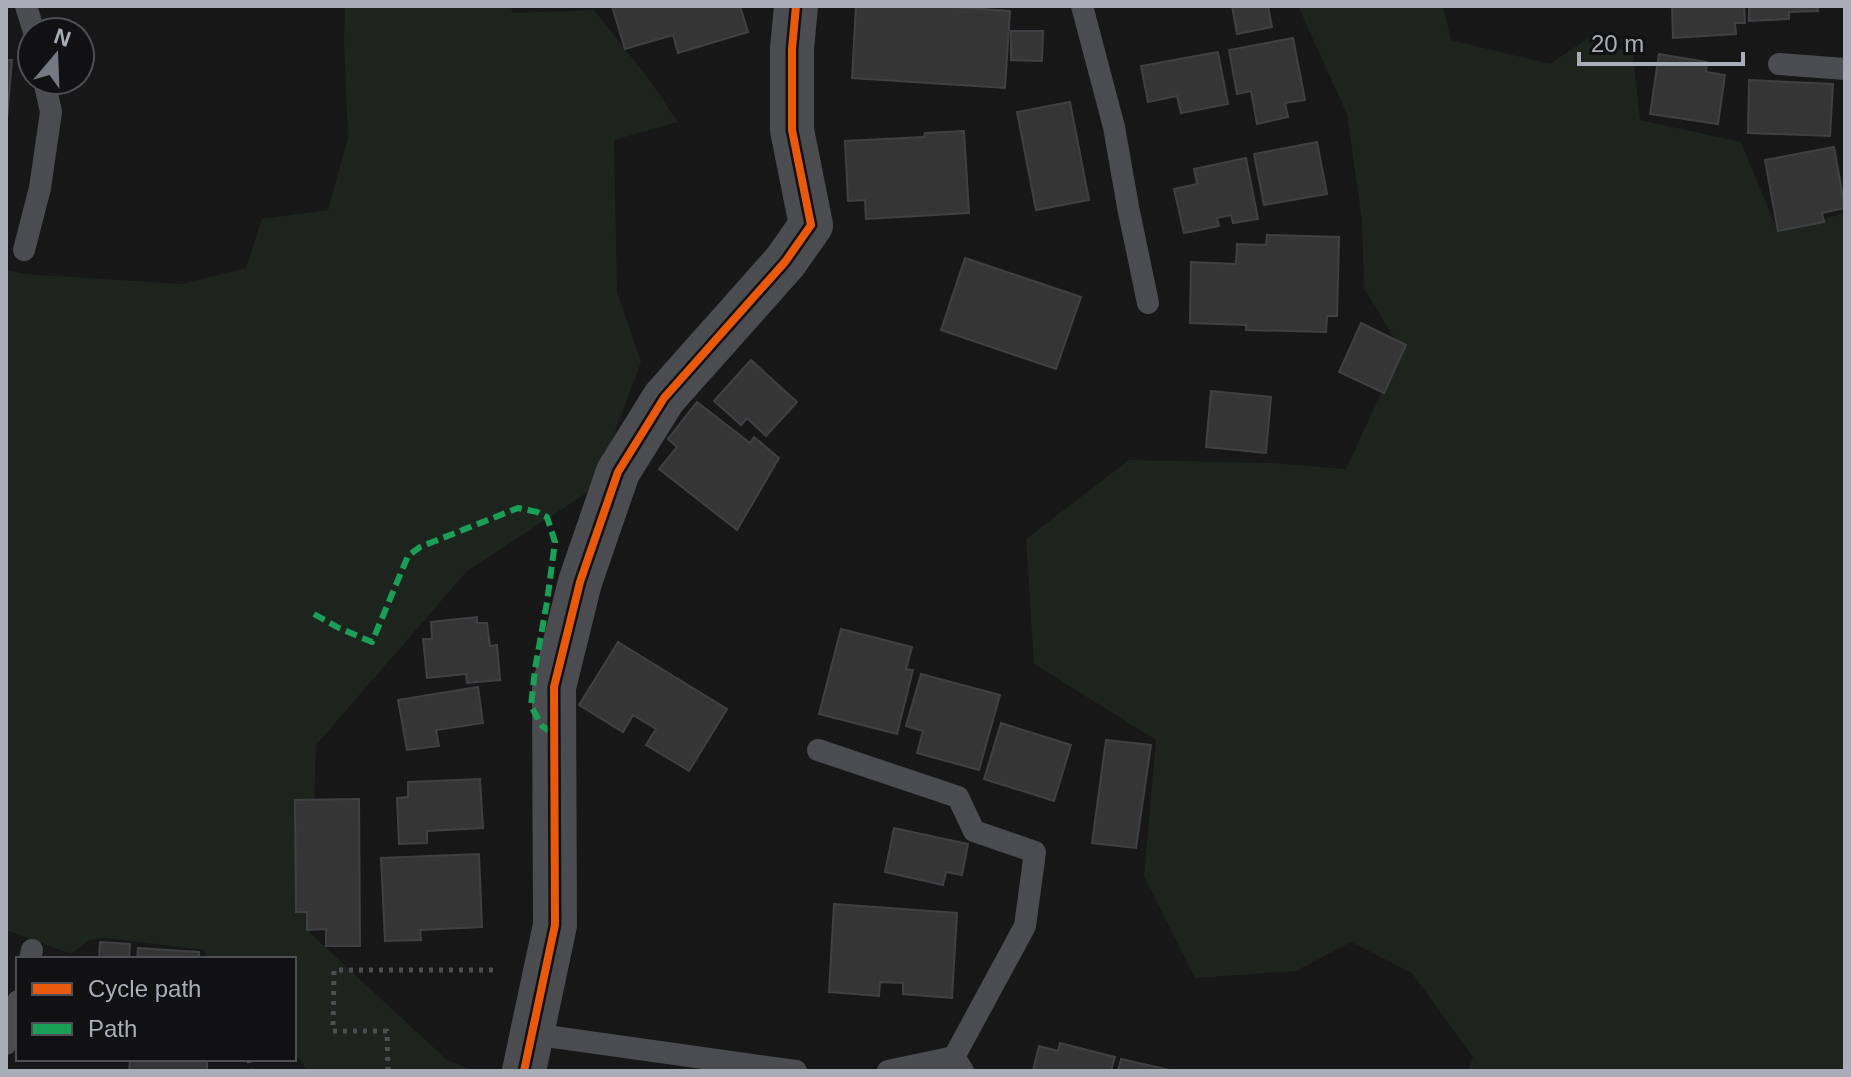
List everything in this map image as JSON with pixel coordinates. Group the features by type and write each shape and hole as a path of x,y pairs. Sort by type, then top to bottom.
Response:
{"street":[{"path":"528,1053 555,925 554,687 580,582 618,472 664,398 785,262 811,225 792,130 792,49 796,6"}],"lane":[{"path":"1082,6 1114,127 1148,303"},
{"path":"1779,64 1845,69"},
{"path":"24,250 40,188 51,112 48,96"},
{"path":"818,750 958,797 974,831 1035,852 1025,926 958,1064 888,1071"},
{"path":"6,1044 16,1008"},
{"path":"528,1053 796,1071"}],"path":[{"path":"388,1071 387,1031 333,1031 334,970 546,970"}],"shaded area":[{"path":"345,6 510,6 513,13 594,10 678,122 614,140 617,292 641,362 594,488 467,571 316,745 310,933 447,1060 474,1071 308,1071 296,1055 296,957 206,957 204,950 106,938 89,940 71,954 6,930 6,270 24,274 182,284 246,268 262,219 328,210 348,138"},
{"path":"1298,6 1443,6 1451,40 1550,64 1591,36 1633,55 1640,120 1741,142 1778,232 1845,213 1845,1071 1468,1071 1473,1057 1412,973 1351,942 1296,971 1195,978 1144,876 1156,740 1034,664 1026,539 1129,460 1272,463 1346,469 1401,350 1364,288 1362,220 1347,114"}],"building":[{"path":"612,6 740,6 748,32 678,53 673,35 625,49"},
{"path":"856,6 939,6 1010,11 1005,88 852,78"},
{"path":"1232,6 1268,6 1272,27 1237,34"},
{"path":"1672,6 1744,6 1745,23 1735,23 1736,34 1673,38"},
{"path":"1749,6 1817,6 1818,11 1789,12 1789,19 1749,21"},
{"path":"1011,31 1043,31 1042,61 1011,60"},
{"path":"1293,38 1305,100 1285,103 1288,117 1257,124 1251,91 1237,94 1229,50"},
{"path":"1218,52 1228,104 1181,113 1177,96 1148,102 1141,66"},
{"path":"1659,54 1707,62 1706,72 1725,75 1718,124 1650,114"},
{"path":"6,60 12,60 6,131"},
{"path":"1749,80 1833,84 1830,136 1748,133"},
{"path":"1070,102 1089,200 1036,210 1017,112"},
{"path":"964,131 969,213 866,219 865,200 848,201 845,141 924,137 925,133"},
{"path":"1317,142 1327,194 1264,205 1254,154"},
{"path":"1834,147 1845,208 1822,213 1824,222 1778,231 1765,160"},
{"path":"1246,158 1258,219 1233,223 1231,215 1217,218 1219,226 1184,233 1174,189 1197,184 1194,169"},
{"path":"1267,235 1339,237 1337,316 1327,316 1326,332 1246,330 1246,325 1190,323 1191,262 1236,264 1237,244 1266,245"},
{"path":"965,258 1081,297 1056,369 941,330"},
{"path":"1361,323 1406,345 1384,393 1339,372"},
{"path":"751,360 797,402 766,436 747,418 741,425 714,401"},
{"path":"1211,391 1271,397 1266,453 1206,447"},
{"path":"697,402 750,443 754,437 779,458 737,530 659,469 677,447 668,439"},
{"path":"477,617 477,623 487,623 490,646 497,645 500,680 467,683 466,674 427,678 423,639 432,639 431,622"},
{"path":"841,629 912,647 906,669 913,670 897,734 819,714"},
{"path":"618,642 727,709 689,771 646,745 656,729 633,715 623,732 579,705"},
{"path":"921,674 1000,695 979,770 917,753 923,731 906,726"},
{"path":"478,687 483,723 436,730 439,746 407,750 398,700"},
{"path":"1001,723 1071,745 1054,801 984,779"},
{"path":"1106,740 1151,745 1136,848 1092,843"},
{"path":"480,779 483,828 427,831 427,843 399,844 397,798 408,797 408,782"},
{"path":"359,799 360,946 326,946 326,929 307,930 307,912 296,912 295,800"},
{"path":"894,828 968,844 962,875 946,872 943,885 885,872"},
{"path":"479,854 482,927 420,930 421,940 385,941 381,858"},
{"path":"834,904 957,913 952,998 903,994 903,983 880,982 879,996 829,992"},
{"path":"100,942 130,944 129,957 99,957"},
{"path":"138,948 199,952 199,957 137,957"},
{"path":"1060,1043 1115,1057 1111,1071 1033,1071 1039,1046 1058,1051"},
{"path":"1121,1059 1174,1071 1118,1071"},
{"path":"130,1061 207,1061 207,1071 129,1071"}],"marked path":[{"path":"314,614 372,642 408,556 420,547 518,508 537,512 547,517 555,542 531,706 542,726 554,734"}],"cycle path":[{"path":"524,1071 555,925 554,687 580,582 618,472 664,398 785,262 811,225 792,130 792,49 796,6"}]}
